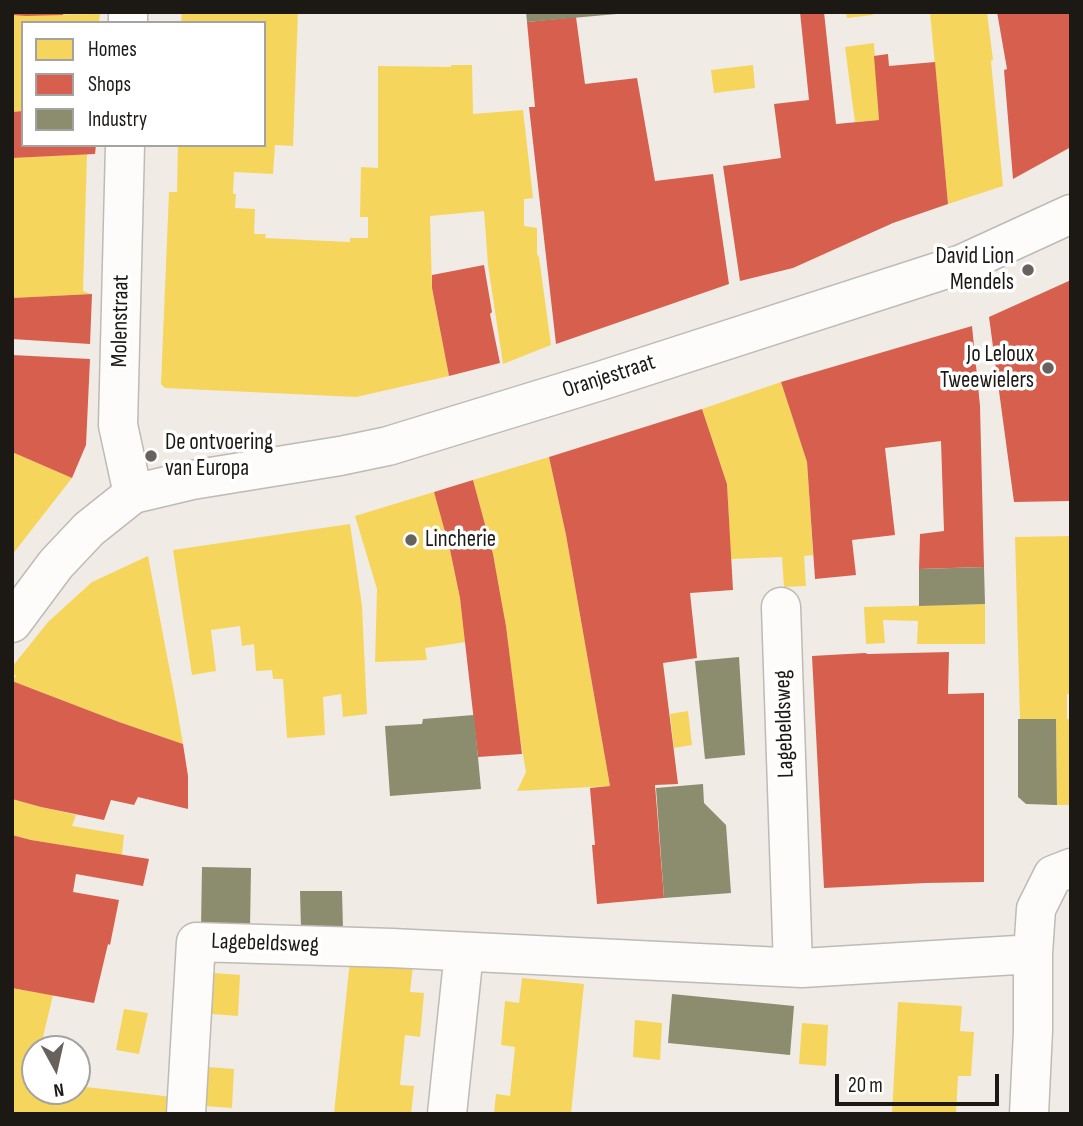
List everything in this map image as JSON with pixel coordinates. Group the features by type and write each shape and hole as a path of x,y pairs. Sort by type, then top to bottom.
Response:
{"street":[{"name":"Molenstraat","path":"125,147 118,425 133,494"},
{"name":"Oranjestraat","path":"133,494 192,480 388,446 600,381 962,264 1071,214"},
{"path":"12,623 56,564 89,529 133,494"},
{"name":"Lagebeldsweg","path":"781,607 793,967"},
{"path":"1028,1114 1037,909 1062,872"},
{"name":"Lagebeldsweg","path":"186,1114 196,942 392,948 793,967 1033,954"},
{"path":"447,1114 464,952"}],"building: Homes":[{"path":"182,12 298,12 293,146 275,145 273,174 234,172 235,208 255,209 254,234 266,234 265,238 350,242 350,238 368,238 368,217 360,217 361,167 378,168 378,66 472,65 473,114 523,110 533,198 524,199 524,226 537,228 537,254 551,345 503,364 488,265 484,211 430,216 432,288 449,376 356,397 165,388 161,384 169,192 177,192 178,147 266,147 266,21 181,21"},
{"path":"846,12 872,12 873,15 847,18"},
{"path":"930,12 987,12 993,60 1003,186 948,204"},
{"path":"100,14 99,21 21,21 21,111 12,112 12,15"},
{"path":"874,43 879,120 855,122 845,47"},
{"path":"753,65 755,88 714,93 711,70"},
{"path":"87,154 83,291 91,294 12,298 12,158"},
{"path":"781,382 807,462 813,555 804,556 806,586 784,587 782,557 731,559 727,484 702,409"},
{"path":"12,452 72,478 12,555"},
{"path":"549,457 566,535 610,786 517,791 526,772 506,626 493,554 473,480"},
{"path":"434,492 450,550 466,642 425,648 427,660 375,662 377,589 355,516"},
{"path":"350,524 362,606 367,714 343,717 341,694 323,697 325,735 287,738 283,679 273,679 272,670 256,671 254,644 242,646 240,626 211,630 216,671 192,675 173,550"},
{"path":"1071,536 1071,694 1067,694 1067,719 1071,719 1071,805 1057,805 1056,719 1020,720 1015,537"},
{"path":"148,556 183,744 12,681 16,676 12,673 12,667 48,622 92,582"},
{"path":"985,604 985,644 917,644 918,621 883,620 885,643 866,644 864,607"},
{"path":"688,711 692,745 674,748 670,714"},
{"path":"12,799 76,815 72,826 124,835 122,855 12,835"},
{"path":"350,960 413,966 410,992 424,993 420,1037 405,1035 400,1085 414,1086 411,1114 334,1114"},
{"path":"214,973 240,975 238,1016 211,1014"},
{"path":"522,978 584,984 571,1114 494,1114 496,1094 510,1096 515,1047 501,1045 505,1001 519,1003"},
{"path":"12,988 53,995 43,1035 21,1035 21,1105 91,1105 91,1088 173,1097 172,1114 12,1114"},
{"path":"898,1002 962,1006 960,1031 974,1032 971,1076 958,1076 956,1114 892,1114"},
{"path":"124,1009 148,1013 139,1054 116,1050"},
{"path":"635,1020 662,1023 660,1060 633,1057"},
{"path":"802,1023 828,1025 826,1066 799,1064"},
{"path":"208,1067 234,1069 232,1108 205,1106"}],"building: Shops":[{"path":"12,12 63,12 63,15 26,16 12,15"},
{"path":"800,12 824,12 836,124 879,120 874,56 888,54 889,66 935,62 948,204 893,223 793,268 740,281 723,166 781,158 774,104 809,100"},
{"path":"997,12 1071,12 1071,147 1013,179 1004,70 1007,69"},
{"path":"576,17 585,84 637,78 655,181 713,174 729,284 556,344 529,107 535,107 527,22"},
{"path":"21,111 21,147 96,147 95,154 12,158 12,112"},
{"path":"484,265 500,363 449,376 432,288 432,275"},
{"path":"1071,280 1071,501 1014,502 989,317"},
{"path":"92,294 90,344 12,339 12,298"},
{"path":"972,326 980,406 984,567 919,569 920,534 944,531 941,441 885,448 895,535 852,540 856,575 815,579 807,462 781,382"},
{"path":"12,355 90,359 86,445 72,478 12,452"},
{"path":"702,409 727,484 733,590 690,593 697,658 663,663 678,784 655,785 664,898 597,904 590,788 610,786 566,535 549,457"},
{"path":"473,480 493,554 506,626 522,754 478,757 460,598 434,492"},
{"path":"949,652 948,694 984,693 984,882 824,888 812,656"},
{"path":"12,681 183,744 188,776 188,809 138,797 134,805 111,800 104,820 12,799"},
{"path":"12,835 149,859 143,886 76,874 73,892 119,900 94,1003 12,988"}],"building: Industry":[{"path":"526,12 617,12 617,14 527,22"},
{"path":"984,567 985,604 919,606 919,569"},
{"path":"739,657 745,755 705,759 695,661"},
{"path":"474,715 481,789 390,796 385,726 422,724 423,719"},
{"path":"1018,719 1056,719 1057,805 1026,804 1018,797"},
{"path":"703,784 704,803 726,825 731,893 664,898 656,788"},
{"path":"202,867 251,868 250,928 201,928"},
{"path":"300,891 342,891 343,929 301,929"},
{"path":"672,994 794,1006 790,1055 668,1043"}],"place":[{"name":"David Lion Mendels","path":"1028,270"},
{"name":"Jo Leloux Tweewielers","path":"1048,368"},
{"name":"De ontvoering van Europa","path":"151,456"},
{"name":"Lincherie","path":"411,540"}]}
